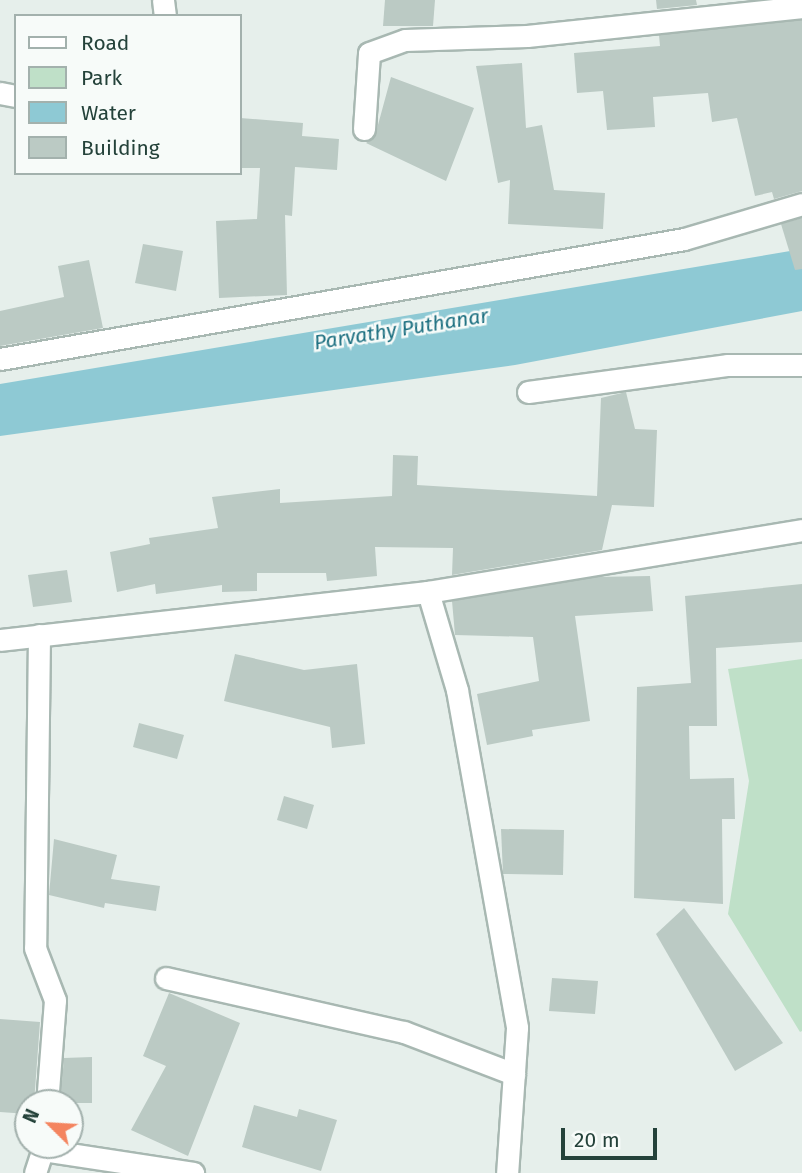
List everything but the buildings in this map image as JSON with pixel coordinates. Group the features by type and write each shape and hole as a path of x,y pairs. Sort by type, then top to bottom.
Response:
{"street":[{"path":"364,129 369,53 405,40 527,36 802,7"},
{"path":"0,359 684,239 802,204"},
{"path":"528,392 728,365 802,365"},
{"path":"0,640 428,592 802,530"},
{"path":"428,592 457,690 487,841 502,966 517,1028 507,1173"},
{"path":"39,635 35,948 55,1000 48,1089"},
{"path":"166,978 404,1032 514,1074"},
{"path":"84,1155 193,1173"}],"green space":[{"path":"802,659 800,1032 728,914 749,781 728,669"}],"water":[{"name":"Parvathy Puthanar","path":"802,249 802,311 515,365 0,436 0,384"}]}
